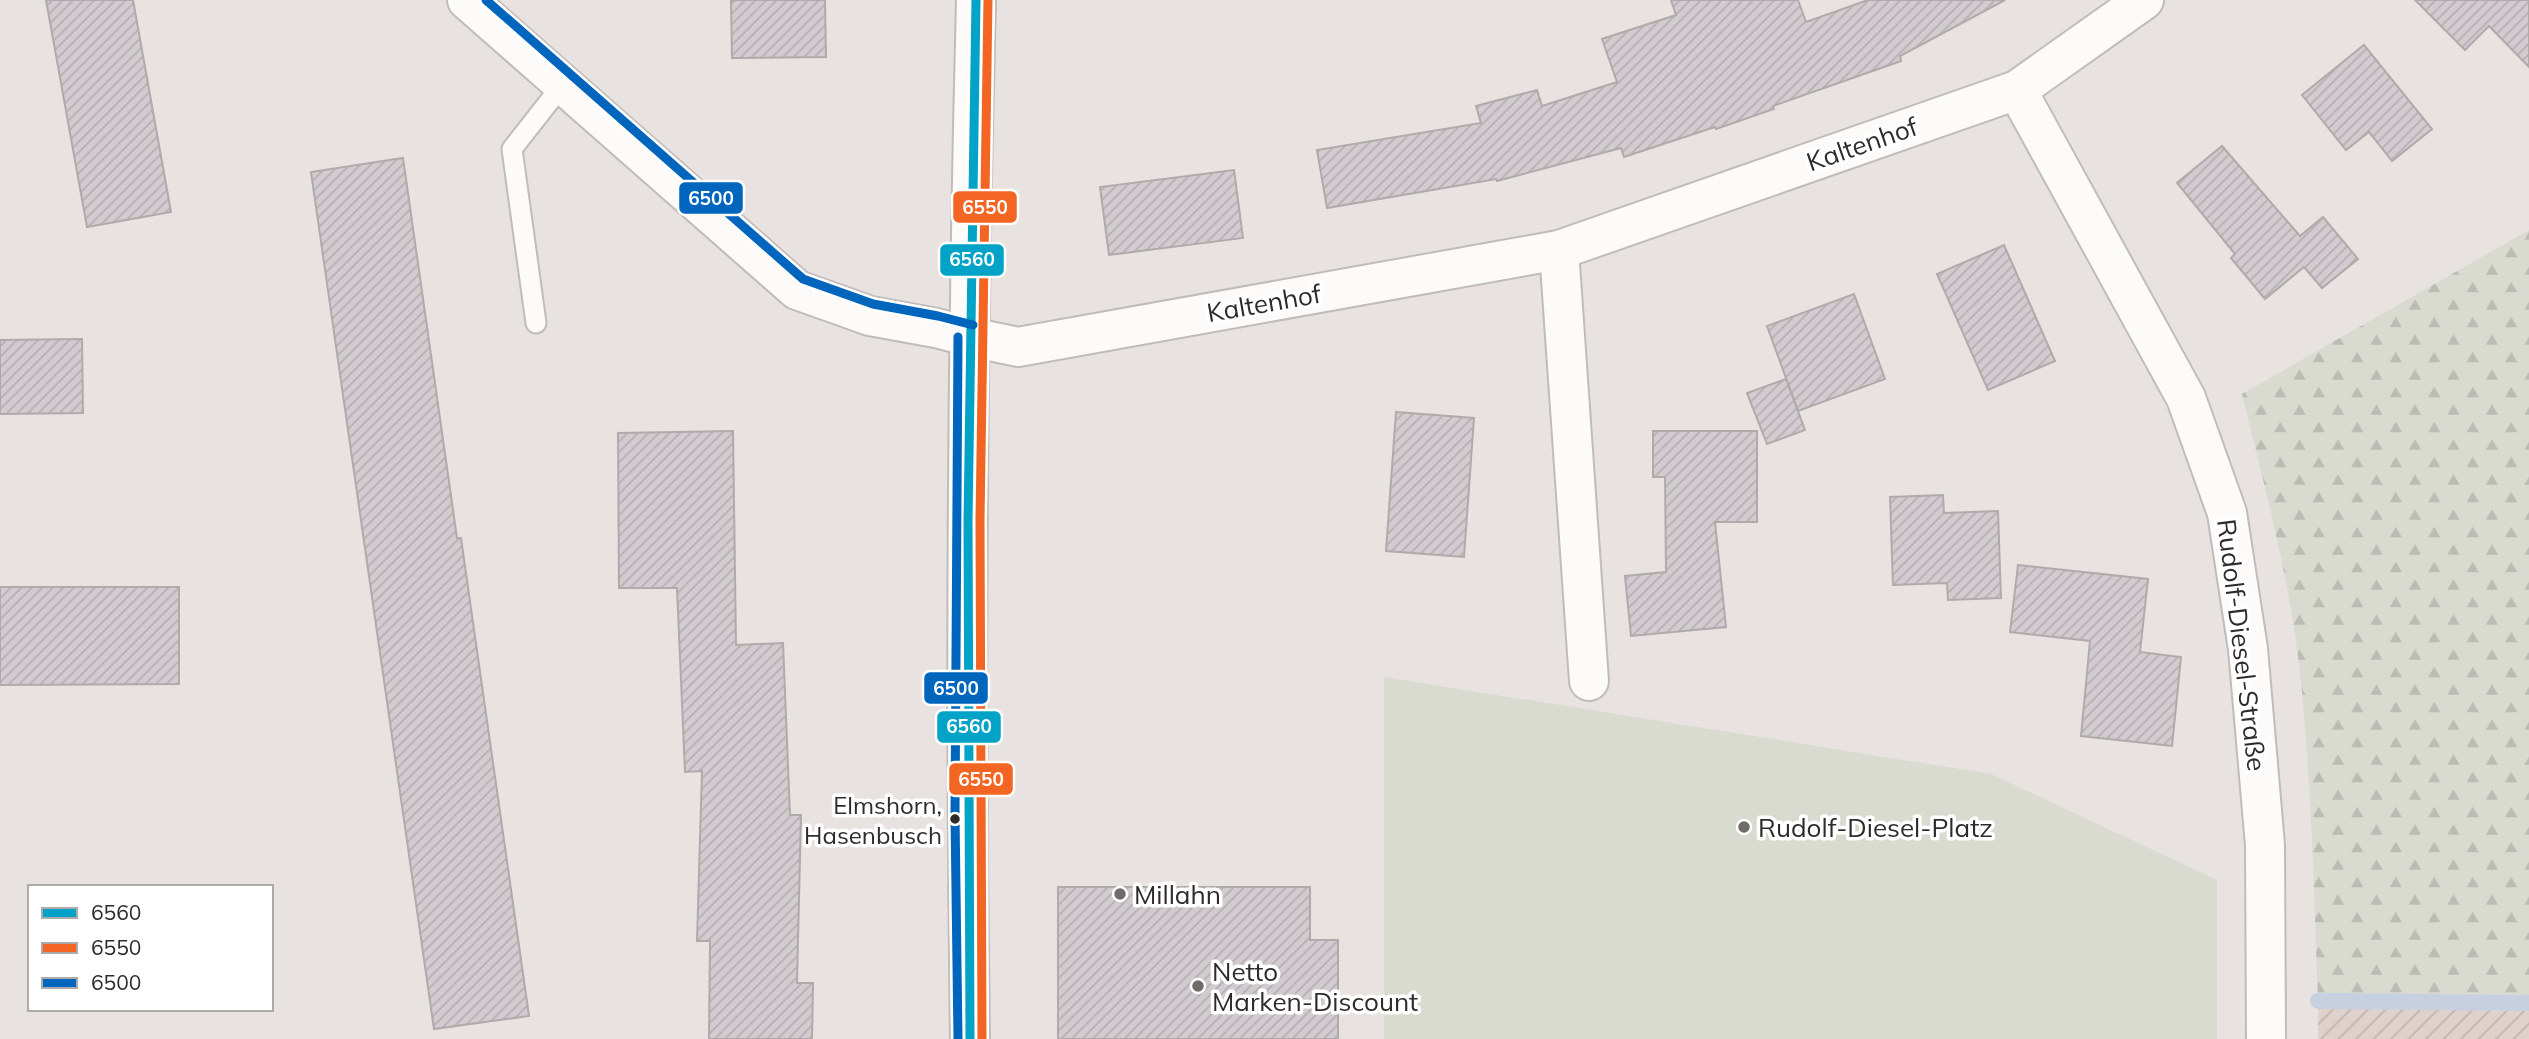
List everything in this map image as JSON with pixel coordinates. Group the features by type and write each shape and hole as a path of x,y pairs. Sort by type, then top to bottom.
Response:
{"street":[{"name":"Kaltenhof","path":"467,0 797,290 870,316 1018,347 1559,250 2017,90 2106,12 2144,0"},
{"path":"970,1039 967,815 970,337 976,0"},
{"name":"Rudolf-Diesel-Straße","path":"2017,90 2186,398 2227,513 2248,649 2265,845 2266,1039"},
{"path":"1559,250 1589,681"}],"lane":[{"path":"536,323 512,149 563,84"}],"shaded area":[{"path":"2318,1001 2529,1003 2529,1039 2318,1039"}],"green space":[{"path":"2529,230 2529,1003 2318,1001 2308,769 2298,654 2278,542 2242,394"},
{"name":"Rudolf-Diesel-Platz","path":"1384,677 1991,774 2217,880 2217,1039 1384,1039"}],"building":[{"path":"46,0 133,0 171,212 87,227"},
{"path":"731,0 825,0 826,57 732,58"},
{"path":"1671,0 1798,0 1806,22 1868,0 2005,0 1900,56 1901,61 1716,129 1715,127 1624,157 1621,148 1497,181 1496,179 1327,208 1317,150 1481,123 1476,106 1537,90 1542,106 1617,82 1602,39 1676,15"},
{"path":"2415,0 2529,0 2529,67 2489,26 2465,50"},
{"path":"2364,45 2432,129 2392,161 2369,132 2346,150 2302,95"},
{"path":"2222,146 2300,236 2323,217 2358,259 2322,288 2304,267 2265,299 2231,258 2235,254 2177,183"},
{"path":"403,158 457,538 461,538 529,1016 434,1029 311,172"},
{"path":"1234,170 1243,238 1109,255 1100,187"},
{"path":"2004,245 2055,361 1988,390 1937,274"},
{"path":"1854,294 1885,379 1798,411 1767,326"},
{"path":"82,339 83,413 0,414 0,340"},
{"path":"1786,379 1805,430 1767,444 1747,393"},
{"path":"1396,412 1474,418 1464,557 1386,551"},
{"path":"733,431 736,645 783,643 790,815 801,815 797,983 813,983 812,1039 709,1039 710,941 697,941 702,771 685,772 677,588 619,588 618,433"},
{"path":"1653,431 1757,431 1757,522 1715,522 1726,627 1631,636 1625,576 1666,572 1665,477 1653,477"},
{"path":"1943,495 1944,513 1998,511 2001,598 1948,600 1947,583 1893,585 1890,497"},
{"path":"2018,565 2148,579 2140,652 2181,657 2172,746 2081,736 2090,641 2010,632"},
{"path":"0,587 179,587 179,684 0,685"},
{"name":"Netto Marken-Discount","path":"1058,887 1310,887 1310,940 1338,940 1338,1039 1058,1039"}],"waterway":[{"path":"2318,1001 2529,1003"}],"transit line":[{"name":"6500","path":"486,0 803,279 873,304 973,325"},
{"name":"6560","path":"970,1039 968,520 976,0"},
{"name":"6550","path":"982,1039 980,520 988,0"},
{"name":"6500","path":"958,337 955,815 958,1039"}],"place":[{"name":"Elmshorn, Hasenbusch","path":"955,819"},
{"name":"Rudolf-Diesel-Platz","path":"1744,827"},
{"name":"Millahn","path":"1120,894"},
{"name":"Netto Marken-Discount","path":"1198,986"}]}
